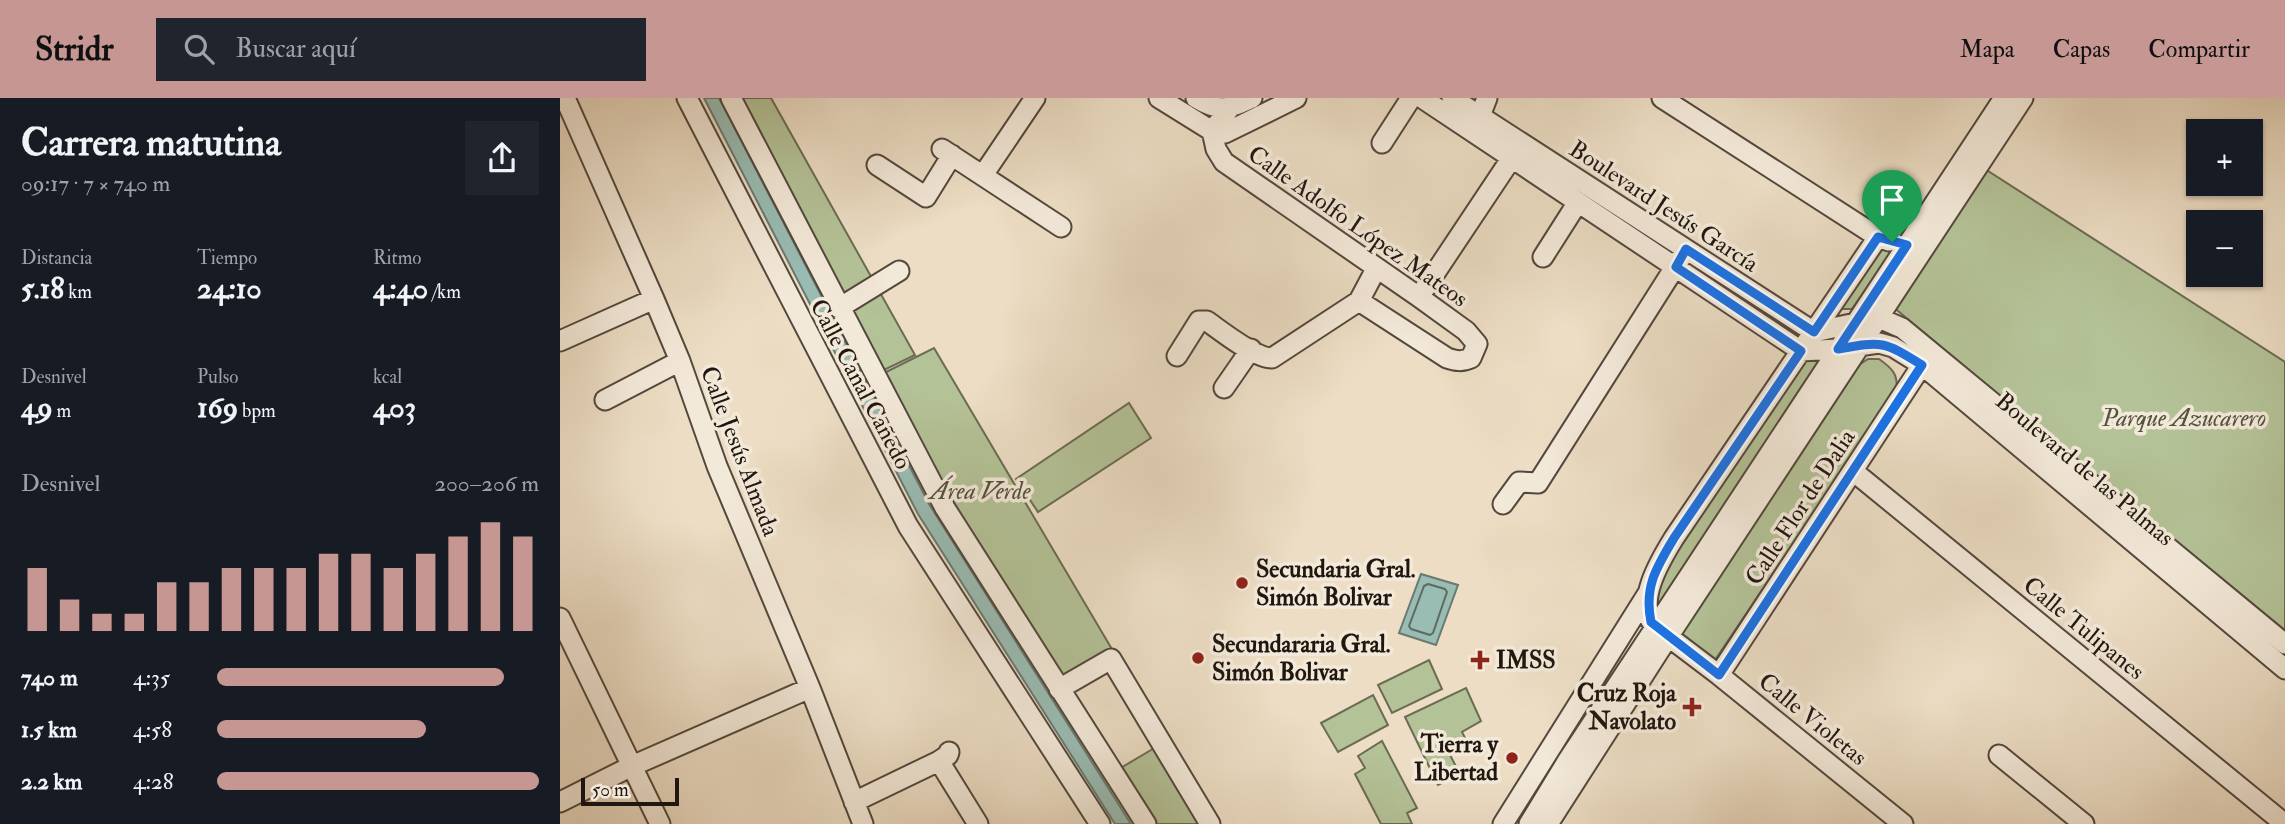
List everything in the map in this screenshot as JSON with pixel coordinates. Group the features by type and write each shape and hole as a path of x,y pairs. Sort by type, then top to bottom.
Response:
{"street":[{"name":"Calle Jesús Almada","path":"565,98 680,361 717,466 810,688 863,824"},
{"name":"Calle Canal Cañedo","path":"687,98 908,526 1100,824"},
{"path":"731,98 945,508 1146,824"},
{"path":"983,175 1035,98"},
{"path":"1159,98 1212,131 1225,133 1296,98"},
{"path":"1196,98 1213,108 1229,109"},
{"path":"1212,131 1229,109 1252,98"},
{"path":"1382,143 1411,98"},
{"name":"Boulevard Jesús García","path":"1422,98 1686,249 1814,332"},
{"name":"Boulevard Jesús García","path":"1452,98 1484,107 1517,150 1578,202 1801,351"},
{"path":"1662,98 1878,237 1907,245"},
{"path":"1548,824 1662,632 1838,349 2004,98"},
{"path":"1529,824 1569,760 1662,632 1861,345 2022,98"},
{"name":"Calle Adolfo López Mateos","path":"1212,131 1216,149 1224,162 1466,331 1477,344 1471,358 1464,361 1453,360 1359,301"},
{"path":"1419,297 1517,150"},
{"path":"877,164 926,197 947,152 1061,227"},
{"path":"1543,257 1578,202"},
{"path":"1503,824 1649,592 1659,564 1674,538 1878,237"},
{"path":"1503,504 1519,482 1538,483 1686,249"},
{"path":"1177,356 1199,321 1207,321 1266,358 1272,358 1359,301 1376,269"},
{"path":"839,308 899,271"},
{"path":"560,341 654,299"},
{"path":"1814,332 1879,318"},
{"name":"Boulevard de las Palmas","path":"1879,318 1902,328 1940,358 2285,644"},
{"name":"Boulevard de las Palmas","path":"1838,349 1879,343 1922,365 2285,669"},
{"path":"1224,388 1251,349"},
{"path":"1801,351 1838,349"},
{"path":"604,400 680,361"},
{"name":"Calle Flor de Dalia","path":"1719,675 1922,365"},
{"name":"Calle Tulipanes","path":"1853,471 2285,824"},
{"path":"1649,592 1651,622 1662,632"},
{"path":"560,618 660,824"},
{"name":"Calle Violetas","path":"1662,632 1719,675 1892,820"},
{"path":"1059,689 1111,659 1210,824"},
{"path":"560,802 632,766 810,688"},
{"path":"1999,755 2084,824"},
{"path":"854,802 944,756 978,824"}],"green space":[{"path":"742,98 771,98 915,355 884,370"},
{"name":"Parque Azucarero","path":"1985,169 2285,362 2285,632 1892,306"},
{"path":"1894,249 1852,309 1839,309 1876,250"},
{"name":"Área Verde","path":"934,348 1113,651 1065,682 951,506 880,375"},
{"path":"1821,353 1821,362 1657,609 1655,604 1664,569 1808,354"},
{"path":"1868,359 1879,359 1891,369 1895,376 1896,391 1713,663 1678,632 1859,365"},
{"path":"1129,403 1151,438 1038,512 1016,479"},
{"path":"1429,660 1442,689 1392,713 1378,685"},
{"path":"1466,688 1481,721 1462,732 1469,746 1450,755 1460,774 1438,785 1405,717"},
{"path":"1373,695 1388,725 1338,752 1321,723"},
{"path":"1382,741 1417,808 1407,813 1412,824 1381,824 1355,774 1365,768 1358,756"},
{"path":"1156,747 1203,824 1156,824 1119,769"}],"water":[{"path":"704,98 719,98 929,504 1131,824 1115,824 918,514"},
{"path":"1421,574 1458,585 1436,645 1399,633"}],"place":[{"name":"Secundaria Gral. Simón Bolivar","path":"1242,583"},
{"name":"Secundararia Gral. Simón Bolivar","path":"1198,658"},
{"name":"IMSS","path":"1480,660"},
{"name":"Cruz Roja Navolato","path":"1692,707"},
{"name":"Tierra y Libertad","path":"1512,758"}],"route":[{"path":"1878,237 1892,242 1907,245 1838,349 1879,343 1893,347 1922,365 1719,675 1651,622 1648,605 1651,584 1674,538 1801,351 1676,267 1686,249 1814,332 1878,237"}]}
